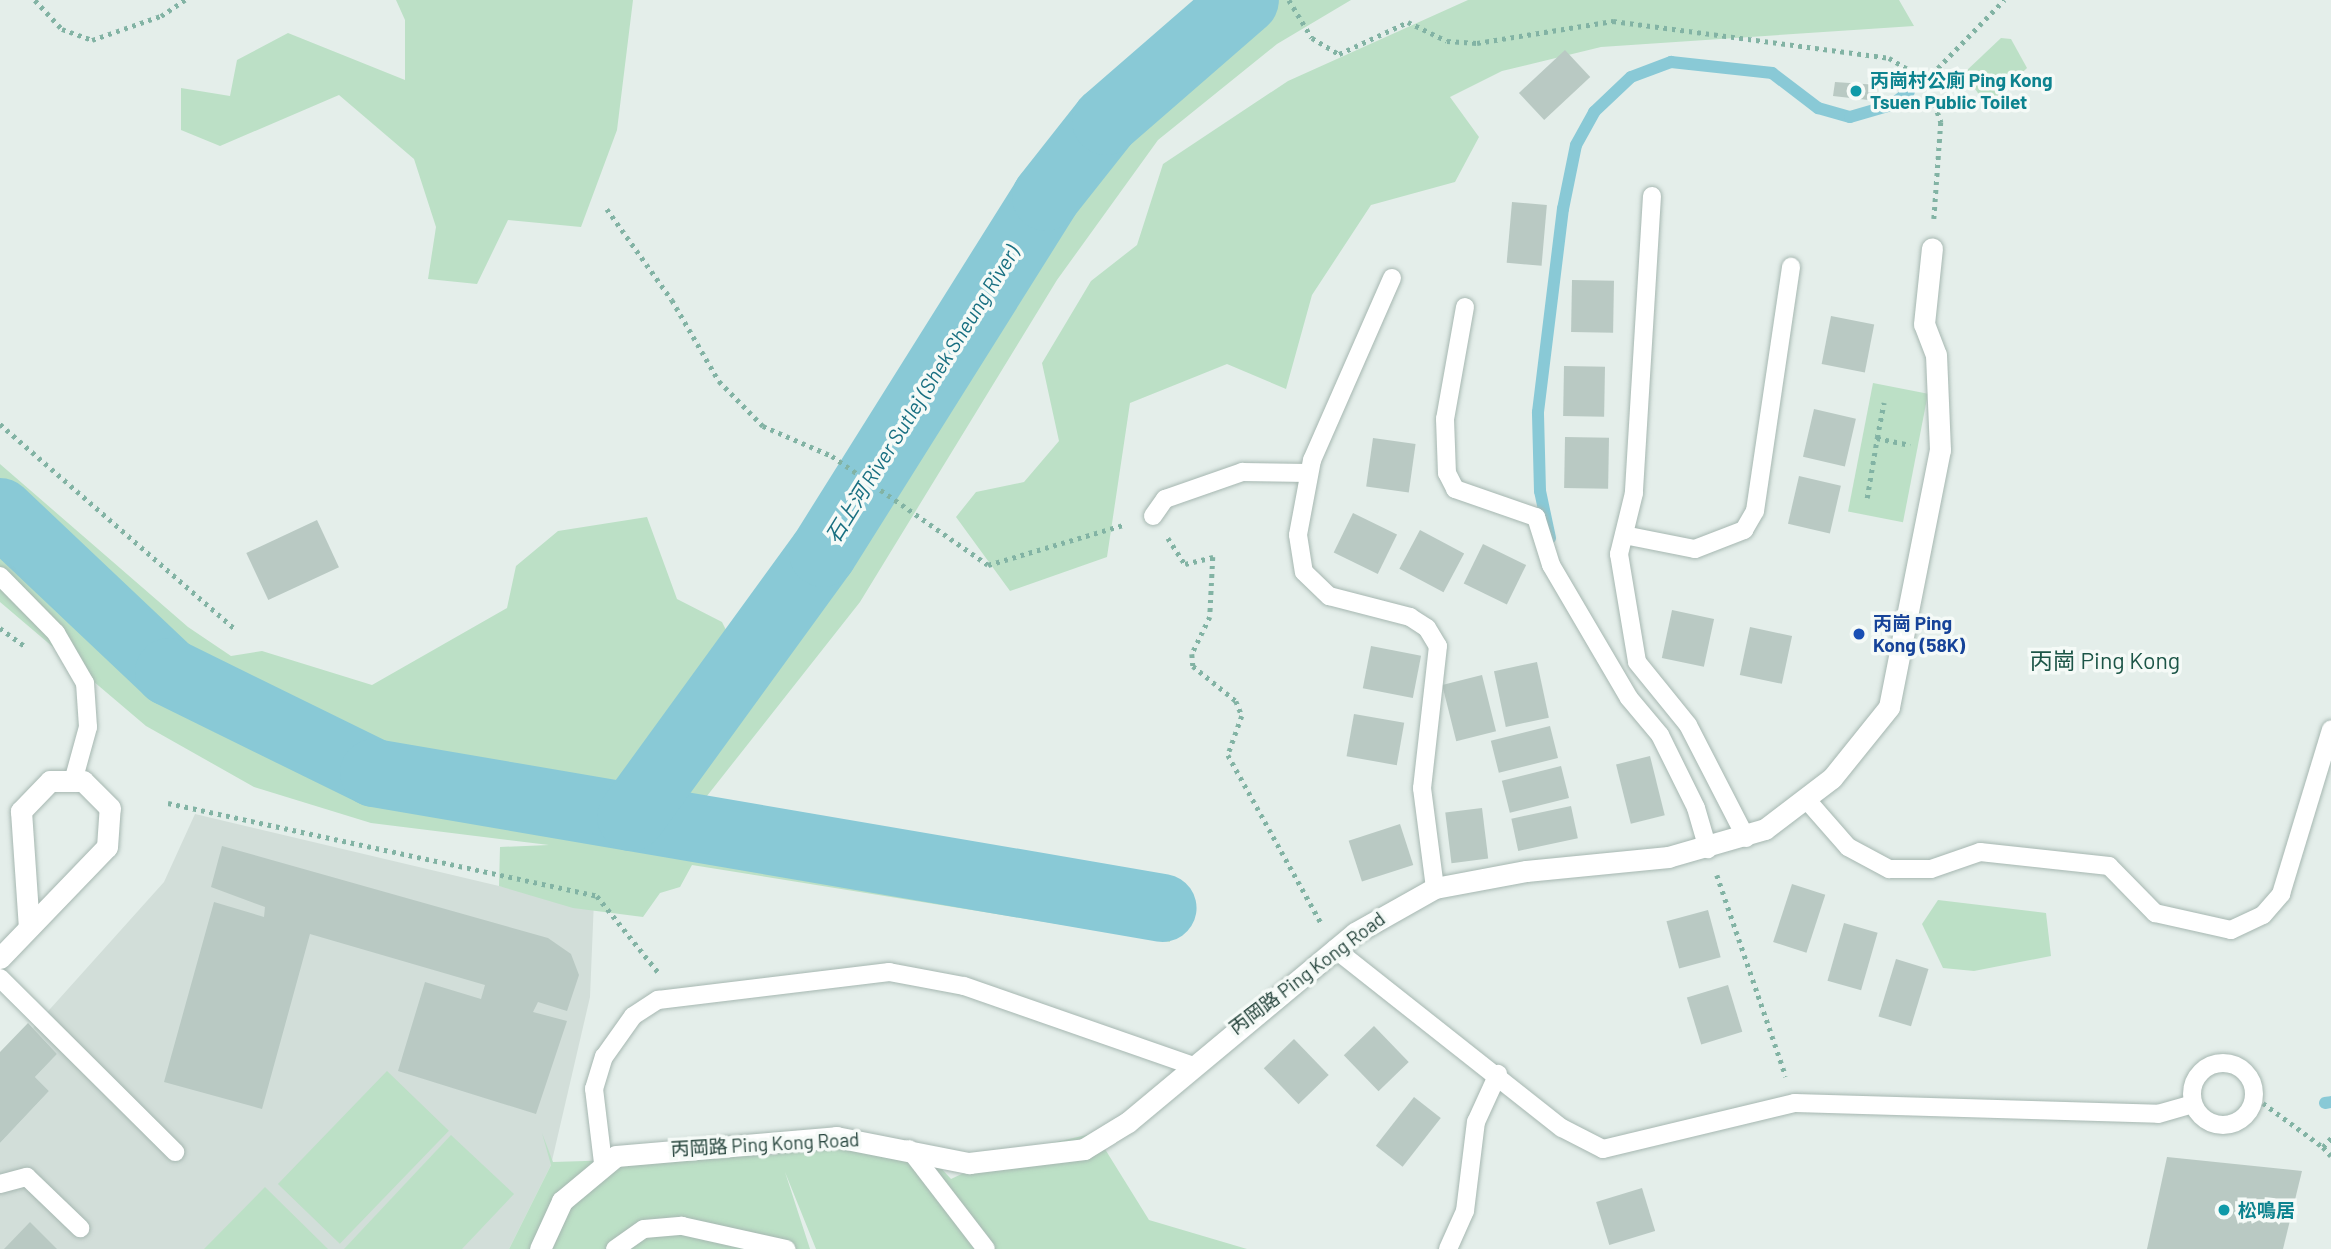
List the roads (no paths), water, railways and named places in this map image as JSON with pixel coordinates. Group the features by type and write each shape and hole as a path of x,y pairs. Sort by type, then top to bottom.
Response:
{"street":[{"name":"丙岡路 Ping Kong Road","path":"603,1163 699,1145 836,1136 969,1163 1064,1156 1108,1137 1191,1065 1335,949 1435,888 1708,849 1746,838 1806,799 1869,739 1889,707 1940,450 1936,355 1924,324 1931,248"},
{"path":"0,957 29,927 111,837 105,799 74,778 39,786 21,811 29,927"},
{"path":"540,1249 562,1201 603,1163"}],"lane":[{"path":"1652,195 1634,493 1619,554 1637,662 1688,725 1746,838"},
{"path":"1624,535 1695,549 1744,530 1755,511 1791,267"},
{"path":"1392,278 1308,473 1298,535 1304,572 1329,596 1410,617 1427,628 1438,646 1422,788 1435,888"},
{"path":"1465,307 1446,419 1447,473 1455,489 1536,517 1551,565 1629,698 1660,735 1696,808 1708,849"},
{"path":"1153,516 1165,499 1242,472 1308,473"},
{"path":"0,576 56,633 85,683 88,727 74,778"},
{"path":"1806,799 1847,847 1889,869 1931,869 1980,852 2109,866 2155,913 2231,930 2263,915 2281,894 2331,729"},
{"path":"1335,949 1498,1074 1562,1128 1604,1149 1795,1103 2158,1114 2193,1104"},
{"path":"603,1163 594,1089 604,1056 633,1016 658,1000 888,972 964,986 1191,1065"},
{"path":"0,978 175,1152"},
{"path":"1448,1249 1465,1211 1476,1122 1498,1074"},
{"path":"908,1149 986,1249"},
{"path":"0,1184 27,1177 80,1228"},
{"path":"615,1249 644,1229 673,1226 786,1249"}],"water":[{"path":"53,549 75,561 179,677 143,665 53,575 43,556"}],"waterway":[{"name":"石上河 River Sutlej (Shek Sheung River)","path":"631,817 823,553 1046,197 1106,121 1245,0"},
{"path":"1550,538 1540,491 1538,412 1563,209 1576,145 1594,112 1631,77 1671,62 1772,73 1818,108 1850,117 1891,105 1909,92"},
{"name":"石上河 River Sutlej (Shek Sheung River)","path":"0,512 169,672 374,773 1163,908"},
{"path":"2325,1103 2331,1102"}],"place":[{"name":"丙崗村公廁 Ping Kong Tsuen Public Toilet","path":"1856,91"},
{"name":"丙崗 Ping Kong (58K)","path":"1859,634"},
{"name":"松鳴居","path":"2224,1210"}],"district":[{"name":"丙崗 Ping Kong","path":"2105,660"}]}
